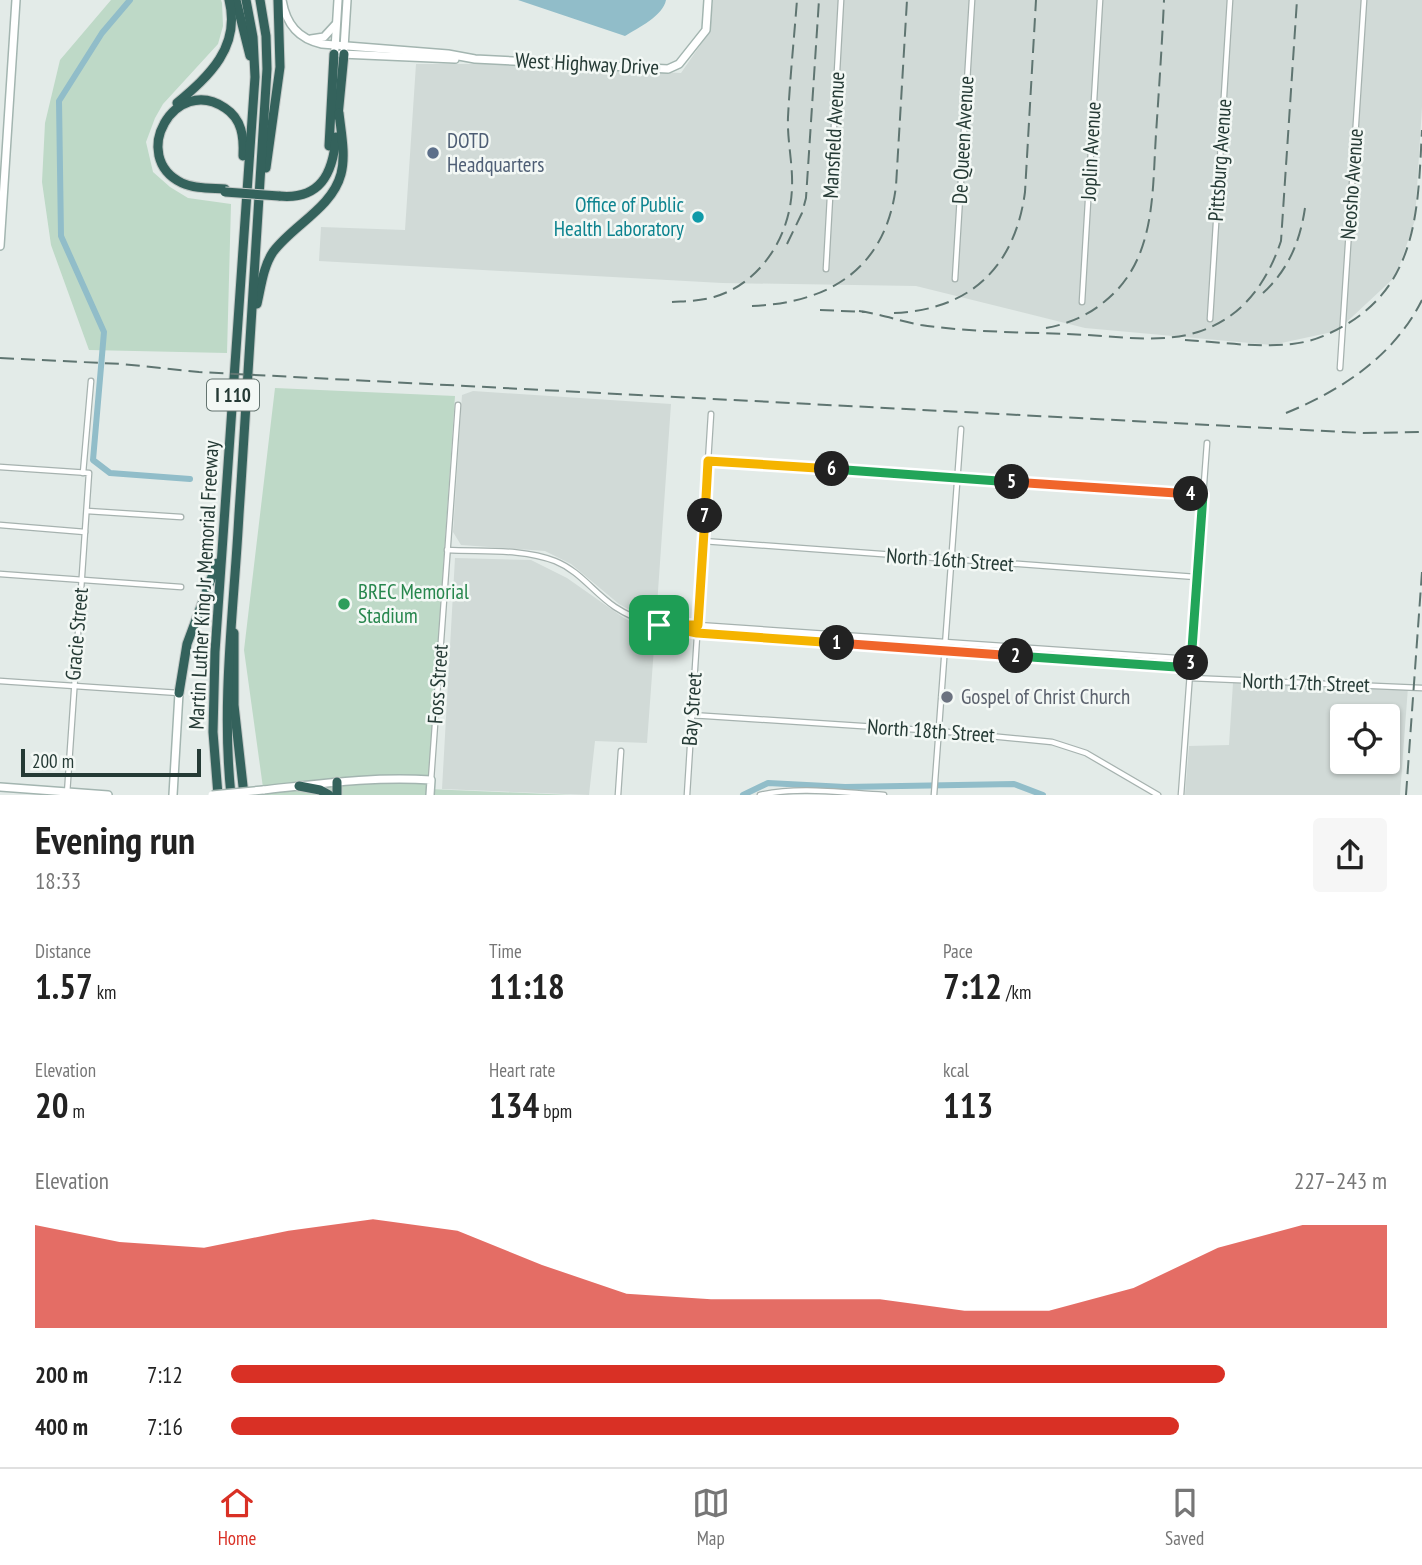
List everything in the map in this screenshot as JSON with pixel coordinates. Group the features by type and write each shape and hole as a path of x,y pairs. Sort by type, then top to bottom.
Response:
{"highway":[{"path":"229,0 231,28 223,55 205,79 163,117 156,130 154,142 158,163 173,182 191,190 279,194 307,188 320,178 329,155 339,50"},
{"path":"236,0 255,77"},
{"name":"Martin Luther King Jr Memorial Freeway","path":"218,795 213,693 255,77 253,37 246,0"},
{"name":"Martin Luther King Jr Memorial Freeway","path":"231,795 226,692 267,69 266,36 260,0"},
{"path":"259,215 280,67 280,0"},
{"path":"251,326 270,256 328,196 339,180 343,162 339,113 339,50"},
{"path":"225,191 186,185 171,175 163,164 158,148 161,128 170,114 181,106 198,101 217,103 230,111 241,128 244,145 241,184 243,245"},
{"path":"279,194 292,197 306,194 326,177 334,158 339,113"},
{"path":"179,694 187,644 210,586 222,544"},
{"path":"232,619 235,647 234,705 244,795"},
{"path":"337,782 337,795"},
{"path":"299,786 320,790 329,795"}],"street":[{"path":"0,246 3,148 16,0"},
{"path":"280,0 290,24 306,38 316,39 327,35 337,18"},
{"path":"338,0 339,50"},
{"path":"339,50 347,0"},
{"name":"West Highway Drive","path":"306,38 339,50 448,59 668,69 679,64 706,30 708,0"},
{"name":"Mansfield Avenue","path":"826,269 841,0"},
{"name":"De Queen Avenue","path":"955,279 972,0"},
{"name":"Joplin Avenue","path":"1082,302 1100,0"},
{"name":"Pittsburg Avenue","path":"1210,319 1230,0"},
{"name":"Neosho Avenue","path":"1340,368 1364,0"},
{"name":"Gracie Street","path":"67,794 72,686 85,532 91,381"},
{"name":"Foss Street","path":"430,795 458,405"},
{"name":"Bay Street","path":"687,795 711,414"},
{"path":"934,793 961,429"},
{"path":"1181,795 1207,443"},
{"path":"708,461 1203,495"},
{"path":"0,467 86,473"},
{"path":"86,511 181,517"},
{"path":"0,525 85,532"},
{"name":"North 16th Street","path":"703,541 1196,576"},
{"path":"447,550 524,554 554,561 583,577 618,609 639,619 697,633 1191,668"},
{"path":"0,574 180,587"},
{"path":"659,625 698,625 1191,659"},
{"path":"788,631 788,640"},
{"path":"1029,657 1030,648"},
{"name":"North 17th Street","path":"1190,678 1422,688"},
{"path":"0,681 179,694 173,795"},
{"name":"North 18th Street","path":"691,715 1046,741 1072,747 1100,760 1158,795"},
{"path":"618,795 621,751"},
{"path":"212,795 375,779 431,780"},
{"path":"0,788 108,795"},
{"path":"760,795 884,795"}],"shaded area":[{"path":"713,0 1422,0 1422,107 1415,220 1396,276 1337,331 1272,345 1085,328 916,286 722,283 319,261 321,227 405,230 416,64 493,64 681,73 710,31"},
{"path":"473,391 671,404 656,620 619,604 571,564 545,551 461,545 453,532 462,395"},
{"path":"455,558 531,560 567,578 624,618 655,634 647,743 595,741 589,795 442,789"},
{"path":"1233,683 1408,687 1400,795 1185,795 1189,746 1229,745"}],"green space":[{"path":"111,0 221,0 222,3 223,26 218,44 163,104 146,142 153,172 170,187 188,198 231,204 227,353 89,350 51,245 42,182 45,123 60,60"},
{"path":"275,388 455,396 428,789 571,795 264,795 244,650"}],"water":[{"path":"518,0 666,0 655,16 625,36"}],"waterway":[{"path":"130,0 102,33 59,101 61,236 104,332 93,460 110,473 190,479"},
{"path":"743,795 768,783 845,787 1014,784 1043,795"}],"railway":[{"path":"672,302 714,297 731,290 760,268 780,239 792,187 788,117 797,0"},
{"path":"787,244 806,198 819,0"},
{"path":"752,306 806,298 829,288 850,276 867,259 880,239 890,215 896,186 907,0"},
{"path":"894,313 921,310 966,293 984,280 1011,242 1020,219 1025,192 1036,0"},
{"path":"1046,328 1077,319 1104,302 1121,286 1134,267 1142,247 1152,203 1164,0"},
{"path":"859,311 941,328 1143,338 1198,332 1228,318 1260,285 1281,241 1297,0"},
{"path":"1185,340 1252,345 1299,343 1334,331 1371,306 1389,286 1410,239 1419,185 1422,130"},
{"path":"1263,293 1279,275 1291,255 1305,208"},
{"path":"1286,413 1327,394 1364,369 1397,338 1422,300"},
{"path":"820,310 866,312"},
{"path":"0,358 122,364 199,372 1363,433 1422,432"},
{"path":"1406,795 1422,572"}],"place":[{"name":"DOTD Headquarters","path":"433,153"},
{"name":"Office of Public Health Laboratory","path":"698,217"},
{"name":"BREC Memorial Stadium","path":"344,604"},
{"name":"Gospel of Christ Church","path":"947,697"}],"route":[{"path":"708,461 1203,495 1191,668 697,633 659,625 698,625 708,461"}]}
